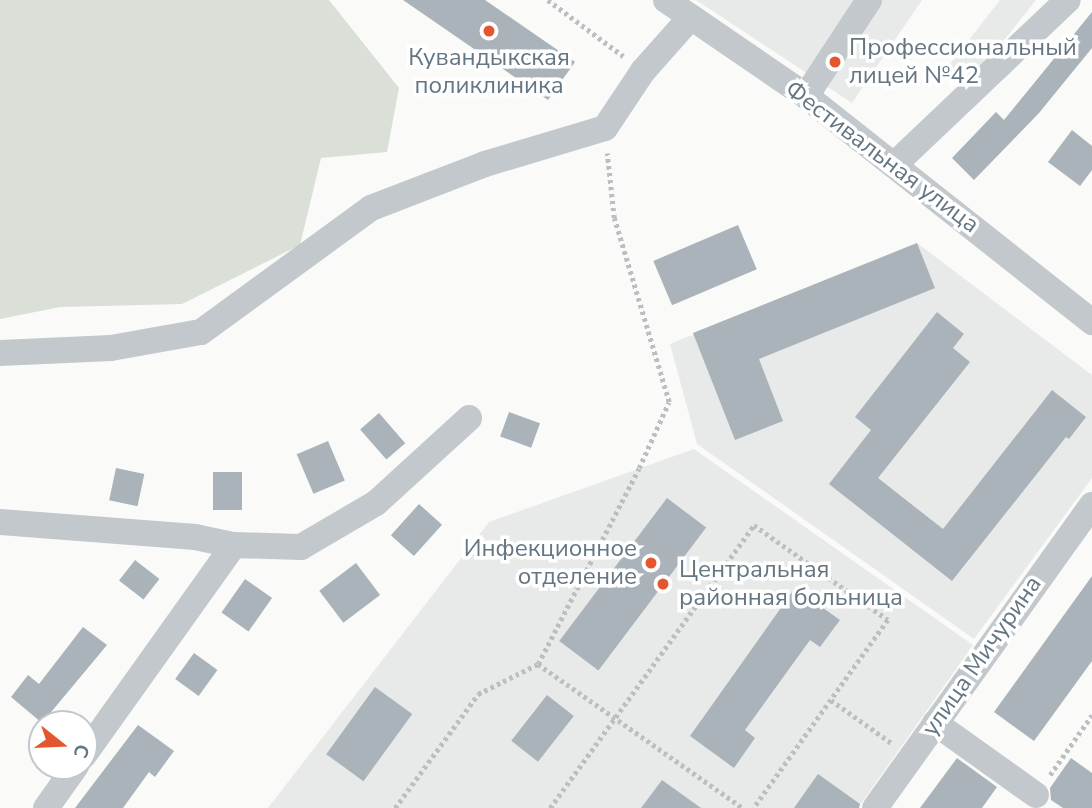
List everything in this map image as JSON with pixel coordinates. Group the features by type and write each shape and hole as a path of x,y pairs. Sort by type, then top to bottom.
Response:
{"street":[{"name":"Фестивальная улица","path":"666,0 806,96 1092,322"},
{"path":"806,96 869,0"},
{"path":"895,164 1069,0"},
{"path":"0,353 111,348 201,332 371,208 485,164 604,128 643,71 691,18"},
{"path":"0,522 195,537 234,545 301,547 376,503 469,418"},
{"name":"улица Мичурина","path":"875,808 1092,505"},
{"path":"98,735 234,545"},
{"path":"935,723 1037,794"},
{"path":"46,808 66,780"}],"path":[{"path":"548,0 643,71"},
{"path":"395,808 478,694 538,664 639,468 669,402 614,218 604,128"},
{"path":"550,808 754,525 888,620 754,808"},
{"path":"538,664 743,808"},
{"path":"831,699 911,757"},
{"path":"1037,794 1092,715"}],"shaded area":[{"path":"0,0 329,0 399,88 387,152 321,158 300,245 182,304 60,307 0,319"},
{"name":"Профессиональный лицей №42","path":"696,0 922,0 852,103"},
{"path":"1000,0 1036,0 966,88 947,68"},
{"path":"917,243 1092,375 1092,478 974,639 697,444 670,344"},
{"name":"Центральная районная больница","path":"694,449 973,645 858,808 268,808 489,522"}],"building":[{"name":"Кувандыкская поликлиника","path":"403,0 485,0 575,62 548,100"},
{"path":"1092,12 1092,48 1039,113 974,180 952,158 996,112 1004,120"},
{"path":"1072,130 1092,146 1092,170 1080,186 1048,162"},
{"path":"738,225 757,269 672,305 653,261"},
{"path":"917,243 935,288 759,359 783,421 735,440 693,333"},
{"path":"937,312 964,334 953,348 970,362 878,478 943,529 1052,390 1086,417 1069,439 1066,437 952,581 829,484 871,430 855,417"},
{"path":"509,412 540,423 531,448 500,436"},
{"path":"379,413 405,443 386,460 360,429"},
{"path":"328,441 345,481 314,494 297,454"},
{"path":"116,468 144,474 138,506 109,500"},
{"path":"213,472 242,472 242,510 213,510"},
{"name":"Инфекционное отделение","path":"667,498 706,527 598,670 559,641"},
{"path":"419,504 442,525 414,556 391,535"},
{"path":"135,560 159,579 143,600 119,580"},
{"path":"356,563 380,595 343,623 319,591"},
{"path":"1092,576 1092,661 1034,741 994,712"},
{"path":"245,579 272,598 249,632 221,613"},
{"path":"795,588 840,620 820,647 810,640 745,730 755,738 734,768 690,736"},
{"path":"83,627 107,645 53,710 28,711 11,697 28,675 39,684"},
{"path":"194,653 217,670 199,696 175,679"},
{"path":"375,687 412,714 363,781 326,754"},
{"path":"547,695 574,716 538,762 511,741"},
{"path":"138,725 174,751 155,777 149,772 123,808 75,808"},
{"path":"957,758 997,787 982,808 920,808"},
{"path":"1071,758 1092,773 1092,808 1063,808 1051,800 1050,788"},
{"path":"818,774 860,804 859,808 794,808"},
{"path":"662,780 701,808 641,808"}],"place":[{"name":"Кувандыкская поликлиника","path":"489,31"},
{"name":"Профессиональный лицей №42","path":"835,62"},
{"name":"Инфекционное отделение","path":"651,563"},
{"name":"Центральная районная больница","path":"663,584"}]}
